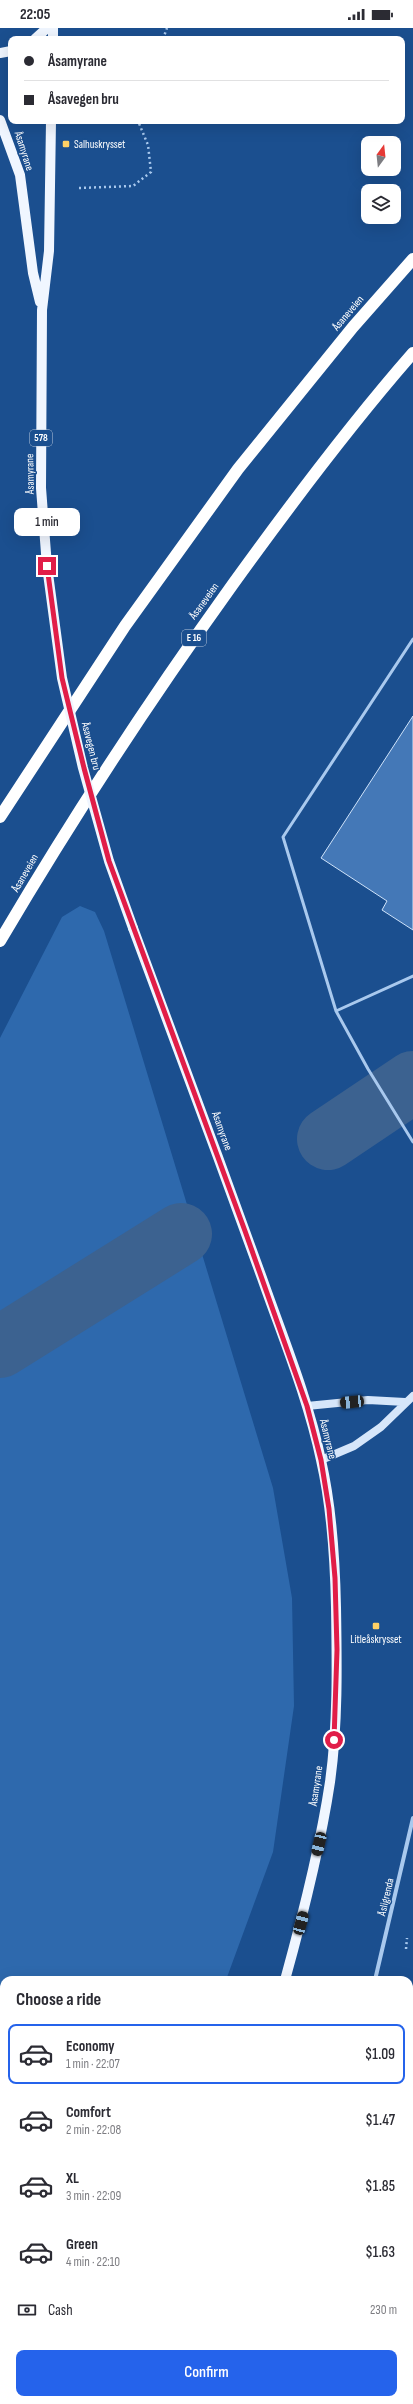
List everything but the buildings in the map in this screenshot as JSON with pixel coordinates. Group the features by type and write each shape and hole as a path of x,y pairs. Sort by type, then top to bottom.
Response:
{"highway":[{"name":"Åsaneveien","path":"0,817 125,626 238,469 353,327 413,259"},
{"name":"Åsaneveien","path":"0,941 64,832 164,680 285,511 413,353"}],"main road":[{"path":"38,36 46,28"},
{"name":"Åsamyrane","path":"0,120 20,175 33,273 42,310"},
{"name":"Åsamyrane","path":"47,566 41,488 42,310 49,251 51,124"},
{"name":"Åsavegen bru","path":"47,566 62,678 109,861 133,928"},
{"name":"Åsamyrane","path":"133,928 230,1187 307,1406 321,1460 329,1509 335,1578 336,1712 330,1780 319,1844 305,1909 286,1976"}],"street":[{"path":"321,1460 354,1446 381,1427 405,1402 413,1396"},
{"path":"307,1406 368,1400 405,1402"},
{"name":"Åsligrenda","path":"376,1976 413,1818"}],"lane":[{"path":"413,639 283,837 336,1011 368,1070 413,1142"},
{"path":"336,1011 413,976"}],"path":[{"path":"79,188 133,186 151,172 148,145 139,124"}],"shaded area":[{"path":"80,906 95,912 104,931 273,1488 292,1598 294,1706 273,1852 227,1976 0,1976 0,1038 62,917"}],"waterway":[{"path":"328,1139 413,1082"},
{"path":"0,1347 181,1234"}],"place":[{"name":"Salhuskrysset","path":"66,144"},
{"name":"Litleåskrysset","path":"376,1626"}],"route":[{"path":"47,566 62,678 109,861 224,1173 307,1406 321,1460 329,1509 335,1578 337,1650 334,1740"}]}
